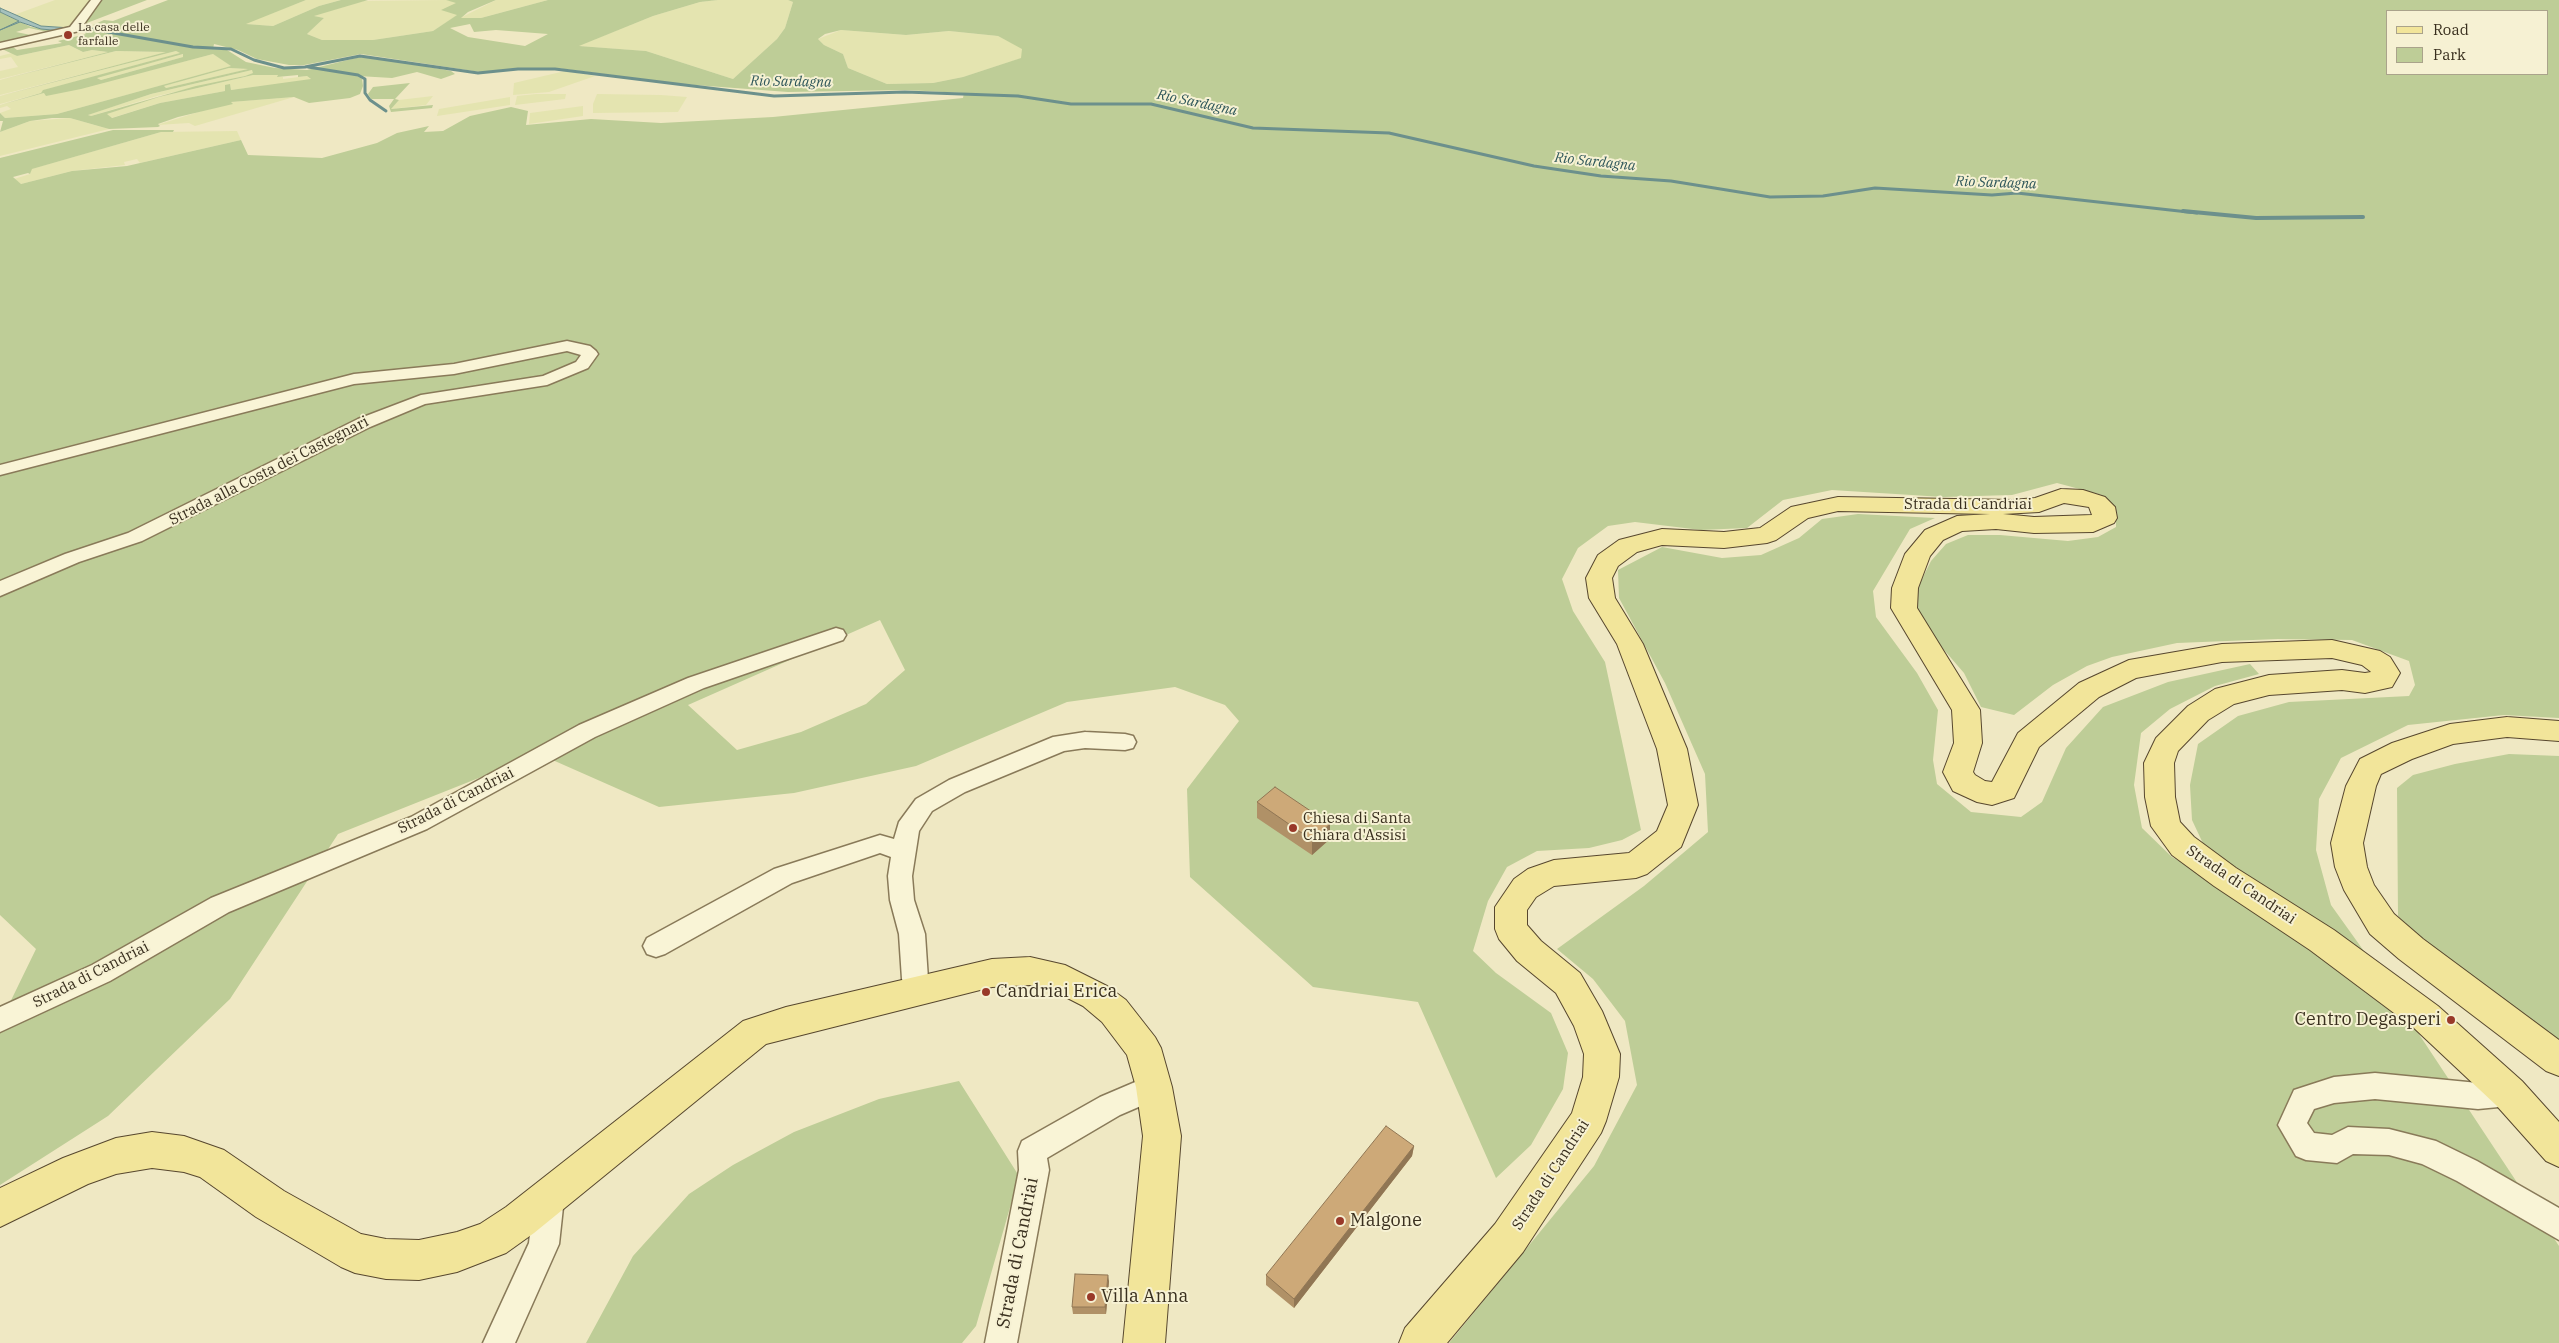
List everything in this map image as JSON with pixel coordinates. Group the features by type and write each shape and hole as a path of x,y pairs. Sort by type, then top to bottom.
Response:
{"main road":[{"name":"Strada di Candriai","path":"1430,1337 1510,1238 1588,1121 1601,1077 1602,1054 1579,1001 1568,983 1529,952 1511,928 1511,907 1524,888 1538,878 1554,873 1636,865 1670,838 1683,805 1672,749 1630,644 1602,598 1599,578 1607,561 1628,546 1662,537 1724,540 1767,535 1800,512 1838,504 2013,507 2039,505 2061,496 2083,497 2097,502 2103,507 2105,518 2092,524 2034,525 1996,521 1957,524 1934,536 1918,554 1905,588 1904,608 1906,614 1950,680 1966,710 1968,743 1958,772 1964,784 1985,793 1992,794 2003,790 2028,740 2089,690 2129,670 2222,653 2332,648 2362,655 2380,664 2386,673 2382,680 2365,682 2342,680 2269,685 2225,696 2198,713 2166,746 2160,763 2160,797 2166,826 2183,846 2225,877 2322,940 2426,1018 2508,1093 2559,1149"},
{"path":"2559,731 2507,727 2450,734 2402,751 2370,767 2361,786 2347,843 2351,867 2360,890 2382,924 2410,949 2559,1060"},
{"path":"0,1208 44,1185 116,1156 152,1150 184,1154 211,1163 270,1204 355,1253 386,1259 419,1260 457,1252 492,1238 549,1198 724,1054 755,1032 786,1022 992,973 1030,971 1053,975 1074,984 1114,1012 1130,1028 1143,1048 1154,1087 1162,1136 1144,1343"}],"street":[{"path":"0,46 74,28 96,0"},
{"name":"Strada alla Costa dei Castegnari","path":"0,470 354,379 454,369 567,346 577,347 590,354 582,365 547,380 421,400 364,422 244,480 190,511 135,538 72,558 0,589"},
{"name":"Strada di Candriai","path":"0,1020 100,973 220,905 419,823 587,731 696,683 836,635"},
{"path":"919,990 915,979 912,934 902,900 900,876 907,829 924,805 957,786 1061,744 1085,740 1125,742"},
{"path":"656,946 783,876 880,844 905,852"},
{"path":"2508,1093 2478,1096 2375,1086 2334,1090 2304,1098 2292,1125 2306,1146 2337,1149 2348,1140 2389,1142 2426,1151 2466,1171 2559,1225"},
{"name":"Strada di Candriai","path":"1001,1343 1034,1170 1032,1151 1110,1106 1154,1087"},
{"path":"500,1343 544,1244 549,1198"}],"green space":[{"path":"55,0 94,0 71,28 41,26 14,15"},
{"path":"99,0 147,0 79,26"},
{"path":"168,0 306,0 246,24 273,26 319,6 341,0 368,0 314,16 324,18 307,34 322,40 373,40 433,31 457,15 441,10 456,3 446,0 496,0 468,12 461,18 481,18 548,0 718,0 700,2 653,16 579,46 646,51 733,79 777,39 785,28 793,2 788,0 2559,0 2559,718 2504,715 2408,725 2341,758 2319,799 2316,850 2331,905 2366,954 2208,854 2192,820 2190,785 2198,744 2238,716 2289,702 2409,696 2415,685 2409,661 2352,640 2278,639 2177,643 2112,657 2087,666 2053,685 2014,715 1981,707 1964,673 1932,636 1915,610 1919,585 1931,561 1946,544 1968,535 2000,535 2068,541 2098,537 2116,527 2116,510 2102,495 2057,483 2012,495 1943,497 1832,490 1783,500 1747,528 1701,530 1635,522 1608,526 1578,548 1562,579 1573,611 1605,662 1641,830 1622,840 1589,848 1537,851 1507,867 1488,901 1473,951 1496,973 1551,1013 1568,1053 1563,1089 1531,1145 1496,1178 1418,1002 1313,987 1190,877 1187,789 1239,721 1225,705 1175,687 1067,702 916,766 794,793 659,807 539,754 338,834 230,999 108,1116 0,1185 0,1023 36,949 0,915 0,158 113,130 174,130 173,132 161,132 32,169 30,174 13,177 21,184 72,171 127,166 241,140 248,155 322,158 377,143 397,133 429,126 424,132 443,131 470,116 511,107 528,111 526,125 591,119 661,123 773,117 963,98 964,93 906,90 788,92 681,84 556,68 519,68 480,72 361,54 304,65 289,65 257,59 238,50 214,44 213,49 227,50 246,62 275,68 307,70 360,57 413,64 451,71 455,74 441,79 417,72 392,78 358,76 362,79 363,86 360,94 350,98 309,103 294,97 231,102 233,104 178,117 158,124 160,126 158,127 109,129 70,118 52,118 30,121 0,132 3,121 0,121 0,113 5,118 57,114 231,66 213,54 81,89 46,96 44,93 0,105 41,93 43,90 180,53 176,51 0,96 166,52 116,51 0,80 108,52 92,50 83,52 69,45 17,56 2,49 13,47 17,50 62,43 58,41 86,34 83,31 70,30 96,27 93,25 104,20 113,21","holes":["470,24 474,32 496,30 548,34 525,46 468,37 450,28","841,30 906,35 949,31 998,36 1022,49 1021,58 963,77 933,83 887,84 848,68 843,54 824,45 818,39 825,34","183,54 183,57 101,80 97,78","229,68 248,69 166,88 164,86","252,70 253,73 196,86 91,116 88,115 151,94","253,75 278,75 277,77 298,75 298,77 307,76 311,79 231,90 230,84 225,85 225,91 160,103 112,118 107,114 159,97","880,620 905,670 866,704 801,732 737,750 688,705"]},
{"path":"306,0 341,0 319,6 273,26 244,24"},
{"path":"446,0 457,2 458,15 433,31 373,40 322,40 307,34 324,18 312,16 363,1"},
{"path":"496,0 548,0 481,18 460,18"},
{"path":"718,0 788,0 793,2 785,28 777,39 733,79 646,51 578,46 653,16 700,2"},
{"path":"0,12 31,27 61,31 53,33 29,28 16,32 41,37 0,46"},
{"path":"841,30 906,35 949,31 998,36 1022,48 1022,58 963,77 933,83 887,84 848,68 843,54 824,45 818,39"},
{"path":"69,45 83,52 92,50 109,52 0,79 0,71 18,67 11,57 0,59 0,56 12,53 17,56"},
{"path":"116,51 169,52 0,95 0,80"},
{"path":"176,51 181,53 44,90 41,93 0,104 0,96"},
{"path":"184,54 183,57 101,80 96,77"},
{"path":"213,54 232,66 57,114 5,118 0,113 11,109 7,106 0,108 0,105 44,93 81,88"},
{"path":"229,68 249,69 166,88 163,86"},
{"path":"252,70 254,73 245,76 157,96 91,116 87,115 151,94"},
{"path":"565,71 595,76 549,92 513,95 514,83"},
{"path":"253,75 279,75 278,77 283,77 283,79 307,76 312,80 231,90 230,85 225,91 160,103 111,118 106,114 159,97"},
{"path":"410,83 395,99 399,100 391,109 433,105 432,108 391,112 389,106 394,99 371,99 368,94 373,87"},
{"path":"566,94 565,99 515,105 517,96"},
{"path":"597,94 687,97 678,112 593,113 593,104"},
{"path":"433,96 426,105 390,109 399,100"},
{"path":"294,97 195,126 189,123 157,125 230,102"},
{"path":"510,97 510,105 437,116 439,109"},
{"path":"583,106 583,116 529,124 530,113"},
{"path":"70,118 109,129 0,156 0,132 30,121"},
{"path":"237,131 241,140 140,163 137,159 124,162 125,165 72,171 21,184 14,179 30,174 31,169 161,132"},
{"path":"1858,514 1935,518 1910,529 1873,591 1876,617 1917,673 1938,710 1933,760 1937,784 1971,812 2021,817 2042,802 2066,748 2103,707 2168,682 2250,664 2259,674 2215,686 2170,709 2141,733 2134,785 2142,828 2172,857 2207,877 2403,1010 2559,1246 2559,1343 1449,1343 1594,1166 1637,1085 1625,1021 1593,979 1557,949 1644,886 1708,832 1705,774 1665,683 1619,598 1618,570 1662,547 1722,558 1761,555 1799,538 1822,519"},
{"path":"2509,754 2559,756 2559,1047 2442,958 2398,916 2397,788 2413,775 2455,764"},
{"path":"959,1081 1019,1176 976,1326 962,1343 586,1343 633,1256 689,1194 733,1165 794,1132 879,1099"}],"water":[{"path":"0,8 41,26 71,28 63,31 41,29 20,22 0,30 19,21 0,12"}],"building":[{"path":"1275,787 1330,824 1312,840 1257,802"},
{"name":"Malgone","path":"1386,1126 1414,1146 1294,1299 1266,1275"},
{"name":"Villa Anna","path":"1075,1274 1108,1275 1105,1307 1072,1307"}],"waterway":[{"name":"Rio Sardagna","path":"91,29 193,47 231,49 254,60 284,68 305,67 360,56 478,73 518,69 555,69 774,96 905,92 1018,96 1071,104 1151,104 1253,128 1389,133 1534,166 1601,176 1671,181 1770,197 1823,196 1875,188 1992,195 2017,193 2197,213"},
{"path":"308,67 358,75 365,79 365,93 370,100 386,111"},
{"name":"Rio Sardagna","path":"2183,211 2256,218 2363,217"}],"place":[{"name":"La casa delle farfalle","path":"68,35"},
{"name":"Chiesa di Santa Chiara d'Assisi","path":"1293,828"},
{"name":"Candriai Erica","path":"986,992"},
{"name":"Centro Degasperi","path":"2451,1020"},
{"name":"Malgone","path":"1340,1221"},
{"name":"Villa Anna","path":"1091,1297"}]}
